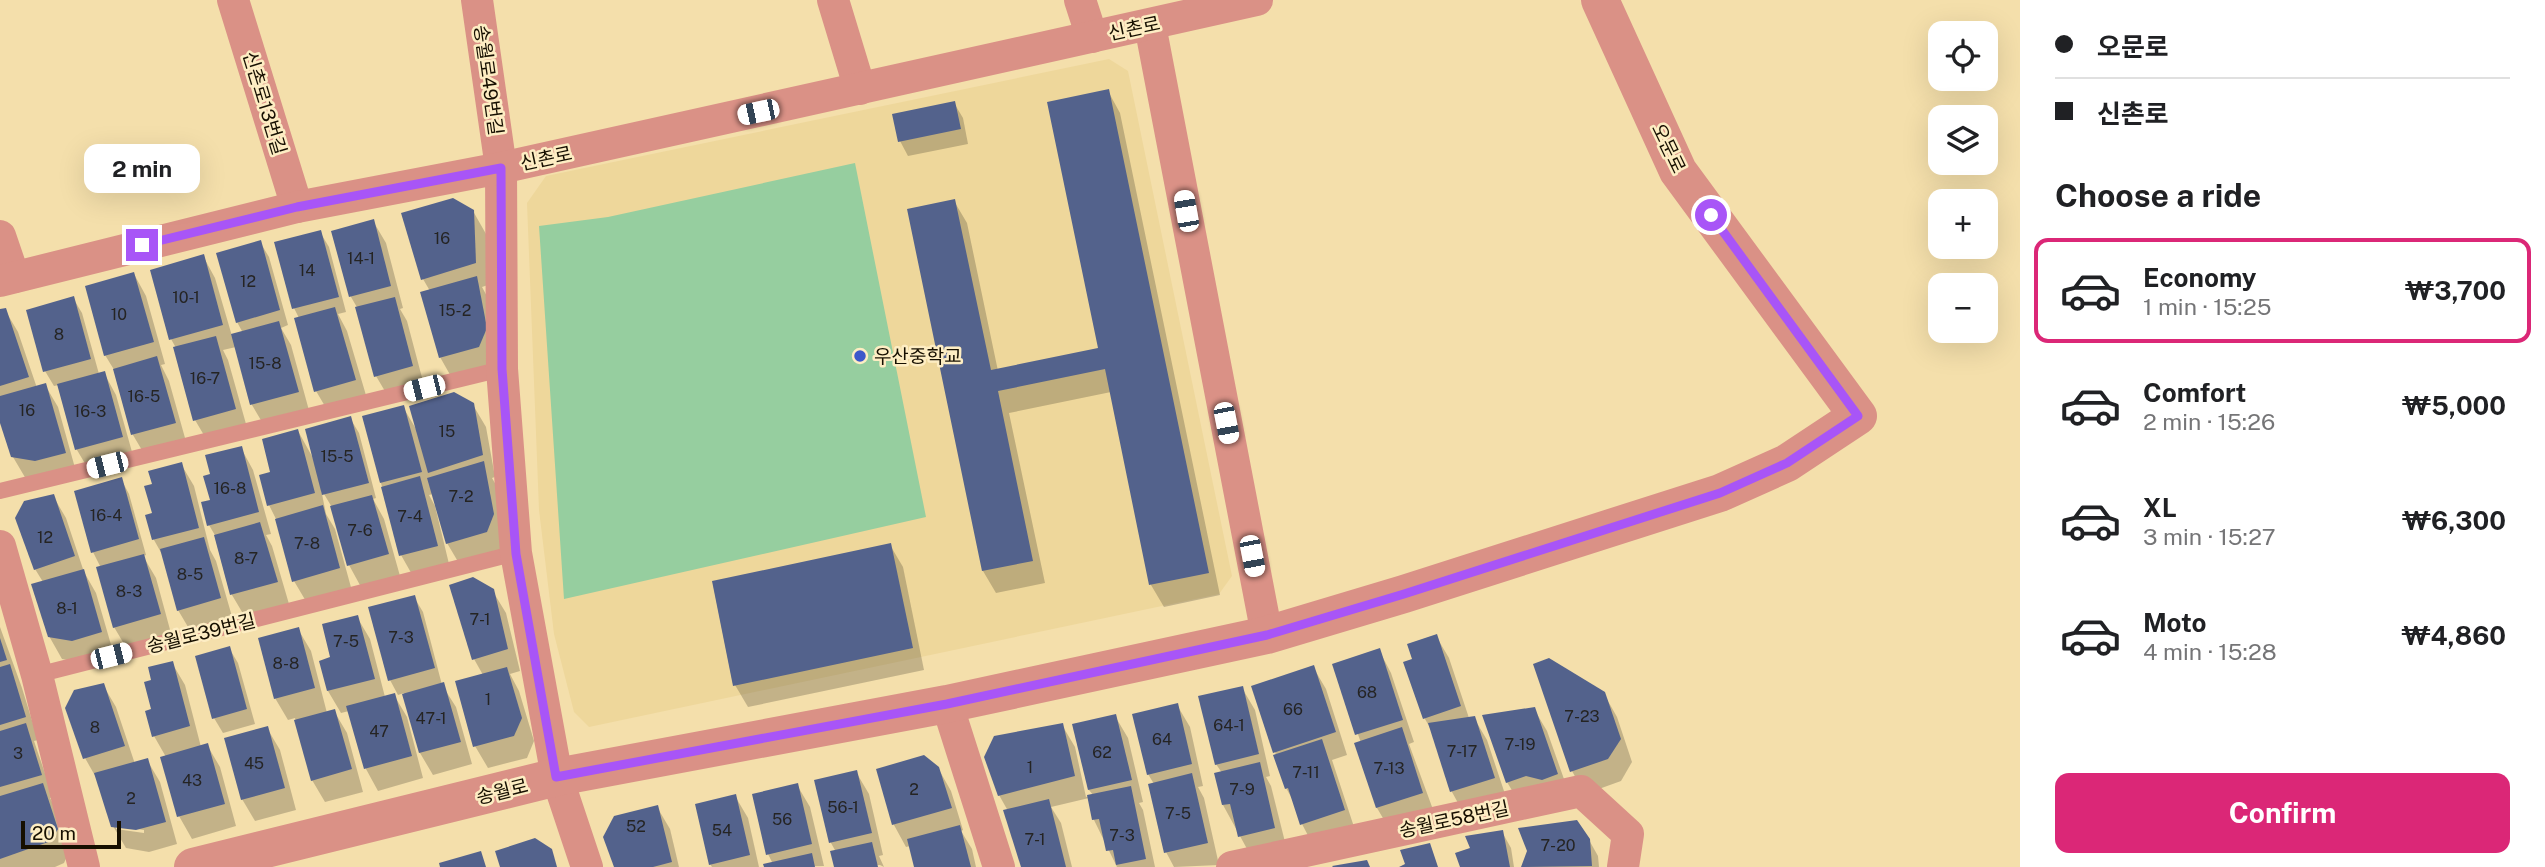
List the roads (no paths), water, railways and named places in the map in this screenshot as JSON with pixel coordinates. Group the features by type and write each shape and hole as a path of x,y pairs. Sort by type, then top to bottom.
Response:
{"street":[{"name":"신촌로13번길","path":"233,0 297,207"},
{"name":"송월로49번길","path":"477,0 501,168 502,369 516,554 556,777 587,867"},
{"path":"833,0 860,89"},
{"name":"신촌로","path":"1080,0 1092,37"},
{"name":"신촌로","path":"7,279 297,207 501,168 1257,0"},
{"name":"오문로","path":"1267,635 1720,493 1787,463 1858,416 1678,171 1600,0"},
{"path":"1150,25 1267,635"},
{"path":"0,236 7,279"},
{"path":"0,546 37,674 84,867"},
{"name":"송월로","path":"193,867 556,777 947,704 1267,635"},
{"path":"947,704 999,867"},
{"name":"송월로58번길","path":"1232,867 1581,791 1628,835 1623,867"}],"lane":[{"path":"0,491 502,369"},
{"name":"송월로39번길","path":"37,674 516,554"}],"place":[{"name":"우산중학교","path":"860,356"}]}
